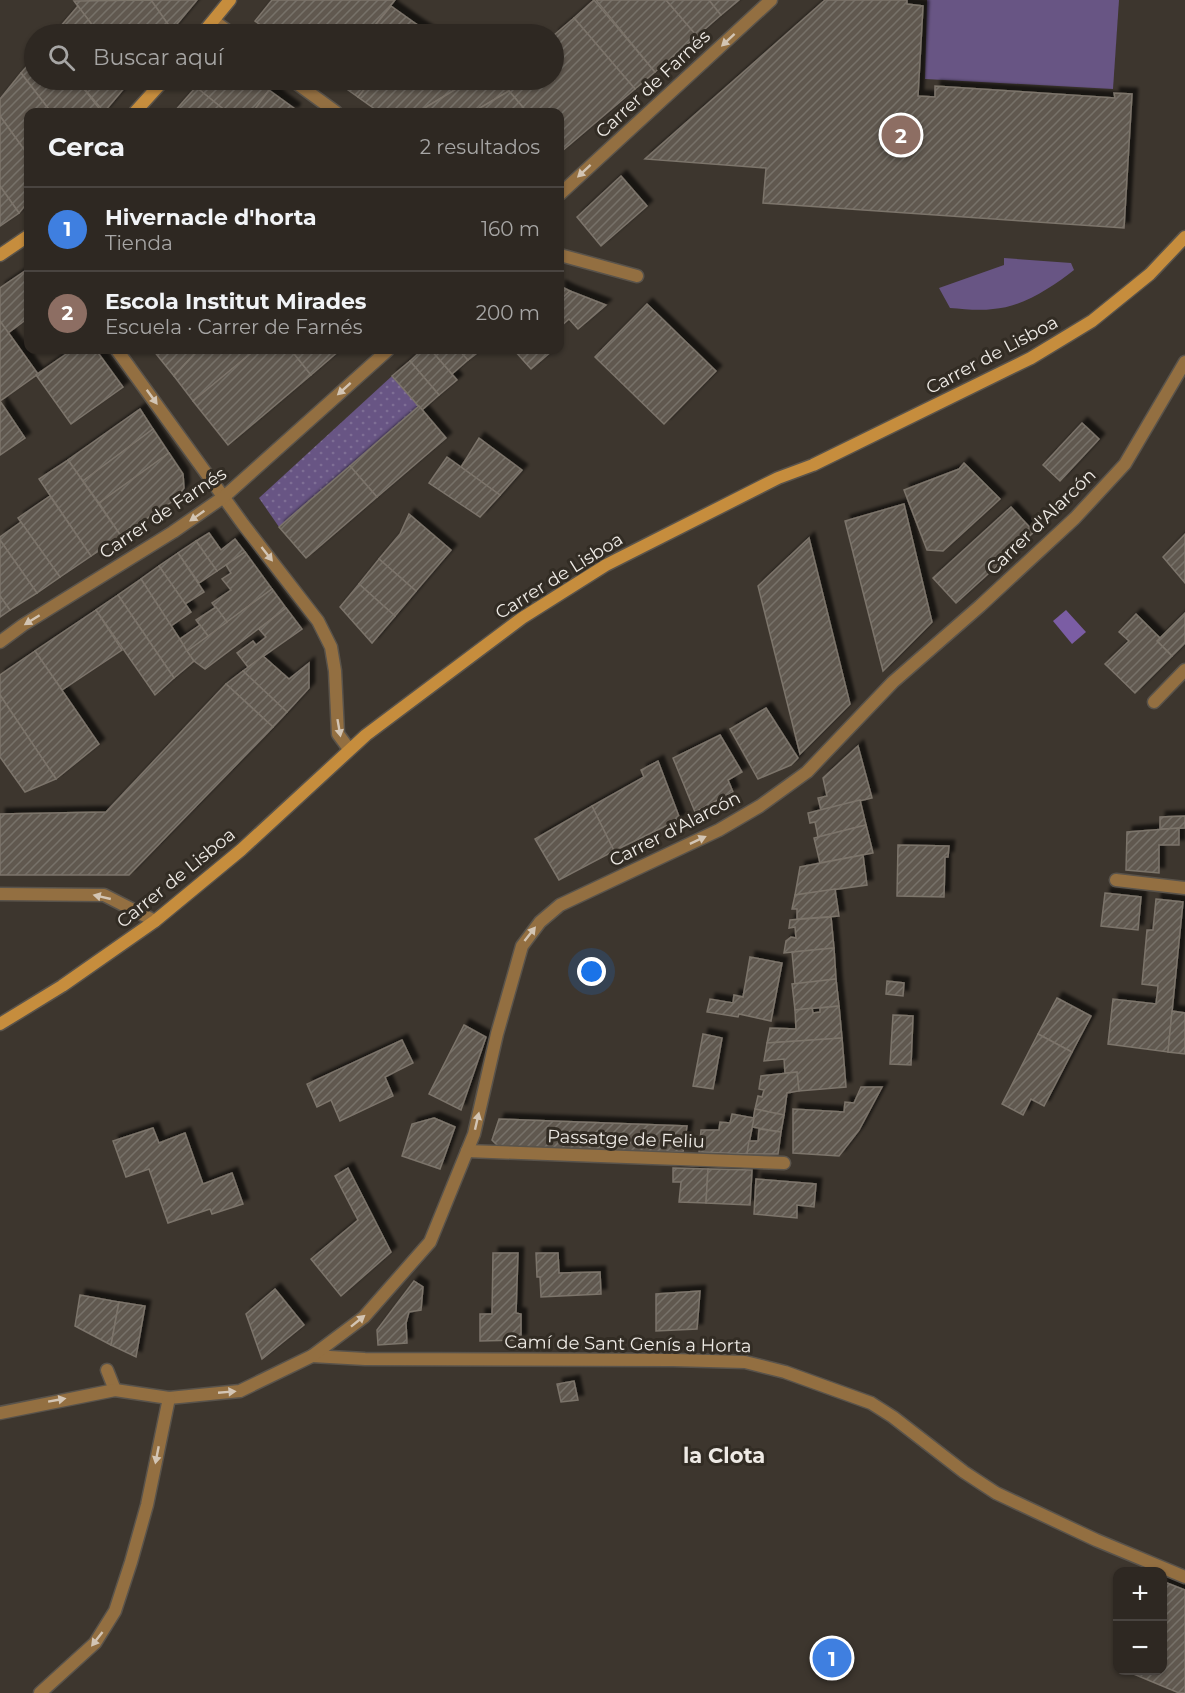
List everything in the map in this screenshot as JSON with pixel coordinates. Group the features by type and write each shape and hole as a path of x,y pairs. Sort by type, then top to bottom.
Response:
{"street":[{"path":"211,24 230,0"},
{"name":"Carrer de Farnés","path":"564,190 771,0"},
{"path":"214,21 218,24"},
{"path":"139,108 155,90"},
{"path":"306,90 330,108"},
{"name":"Carrer de Lisboa","path":"0,1024 62,986 155,921 241,850 349,749 522,618 606,565 759,488 813,465 1031,358 1092,321 1150,274 1185,237"},
{"path":"0,255 24,239"},
{"path":"564,256 636,276"},
{"path":"120,354 225,496 243,524 318,621 331,647 335,670 338,734 349,749"},
{"name":"Carrer de Farnés","path":"0,642 173,532 225,496 384,354"},
{"name":"Carrer d'Alarcón","path":"312,1356 364,1317 430,1242 474,1134 497,1034 522,946 540,922 560,905 719,830 760,806 807,772 893,682 980,606 1066,526 1125,464 1185,362"},
{"path":"1154,702 1185,670"},
{"path":"1116,880 1185,888"},
{"path":"0,894 104,895 155,921"},
{"name":"Passatge de Feliu","path":"467,1151 784,1163"},
{"name":"Camí de Sant Genís a Horta","path":"0,1413 115,1390 169,1398 240,1391 312,1356 377,1359 745,1362 775,1369 871,1403 893,1417 964,1472 996,1492 1086,1536 1185,1577"},
{"path":"107,1370 115,1390"},
{"path":"40,1693 95,1643 115,1611 147,1505 169,1398"}],"shaded area":[{"path":"927,0 1119,0 1113,89 925,79"},
{"path":"1004,258 1071,263 1074,270 1046,290 1015,305 988,310 950,308 939,288 1004,265"},
{"path":"392,376 419,406 279,527 259,498"},
{"path":"1066,610 1086,632 1072,644 1053,621"}],"building":[{"path":"151,0 197,0 177,24 168,24"},
{"path":"151,0 168,24 91,24 74,1"},
{"path":"272,0 395,0 376,24 259,24 255,21"},
{"path":"594,0 655,72 635,89 574,18"},
{"path":"596,0 666,0 697,36 655,72"},
{"path":"666,0 709,0 721,15 697,36"},
{"path":"709,0 739,0 721,15"},
{"path":"825,0 907,0 907,4 923,6 918,96 935,97 935,86 1115,98 1114,93 1132,94 1124,228 763,203 766,168 645,159"},
{"path":"78,6 92,24 63,24"},
{"path":"391,6 416,24 376,24"},
{"path":"574,18 635,89 564,149 564,108 524,108 508,90 564,90 564,26"},
{"path":"21,73 24,77 24,90 34,90 48,108 24,108 24,149 0,116 0,99"},
{"path":"34,90 85,90 99,108 48,108"},
{"path":"85,90 123,90 107,108 101,108"},
{"path":"193,90 200,90 222,108 178,108"},
{"path":"200,90 269,90 256,108 222,108"},
{"path":"269,90 294,108 256,108"},
{"path":"348,90 364,90 358,97"},
{"path":"364,90 454,90 425,108 373,108 358,97"},
{"path":"454,90 509,91 480,108 425,108"},
{"path":"509,91 524,108 480,108"},
{"path":"0,116 24,149 24,207 19,213 0,186"},
{"path":"621,176 647,206 601,246 577,217"},
{"path":"0,186 19,213 0,226"},
{"path":"24,272 24,321 8,333 0,321 0,288"},
{"path":"564,288 570,291 564,296"},
{"path":"570,291 606,305 578,329 569,319 564,323 564,296"},
{"path":"647,304 716,371 664,424 595,357"},
{"path":"0,321 38,374 0,401"},
{"path":"66,354 99,354 123,387 71,424 36,375"},
{"path":"156,354 194,354 174,376"},
{"path":"194,354 250,354 193,401 174,376"},
{"path":"250,354 294,354 311,375 228,445 193,401"},
{"path":"294,354 335,354 311,375"},
{"path":"418,354 434,354 457,380 439,395 410,361"},
{"path":"434,354 463,354 468,360 452,374"},
{"path":"463,354 476,354 468,360"},
{"path":"518,354 548,354 531,369"},
{"path":"410,361 439,395 422,410 392,376"},
{"path":"0,401 25,438 0,455"},
{"path":"419,406 446,438 377,497 350,466"},
{"path":"140,409 153,429 83,481 68,460"},
{"path":"1082,423 1099,439 1060,481 1043,465"},
{"path":"153,429 169,453 99,503 83,481"},
{"path":"479,438 522,470 500,495 461,467"},
{"path":"169,453 183,474 184,488 176,499 121,536 99,503"},
{"path":"447,457 500,495 480,517 429,483"},
{"path":"68,460 121,536 91,556 39,479"},
{"path":"964,463 1000,499 943,551 927,550 904,490 959,469"},
{"path":"350,466 377,497 306,558 279,527"},
{"path":"50,496 91,556 60,577 18,518"},
{"path":"904,504 932,622 883,671 845,521"},
{"path":"1011,507 1034,532 956,603 933,578"},
{"path":"409,514 451,550 416,591 379,559 400,534"},
{"path":"21,522 60,577 37,593 0,540 0,537"},
{"path":"209,533 221,550 235,539 245,552 217,571 196,541"},
{"path":"1185,534 1185,583 1163,557"},
{"path":"809,538 850,704 800,754 758,586"},
{"path":"0,540 37,593 10,610 0,596"},
{"path":"196,541 217,571 199,583 178,553"},
{"path":"245,552 272,589 227,622 212,603 231,590 222,579 231,573 226,565"},
{"path":"178,553 204,592 185,604 159,566"},
{"path":"379,559 416,591 395,616 359,584"},
{"path":"159,566 191,612 171,626 141,579"},
{"path":"141,579 194,661 174,678 118,595"},
{"path":"359,584 395,616 372,643 340,607"},
{"path":"272,589 286,608 205,669 194,661 187,651"},
{"path":"118,595 174,678 155,695 96,610"},
{"path":"0,596 10,610 0,617"},
{"path":"216,607 227,622 208,636 196,620"},
{"path":"286,608 302,629 248,667 237,653 253,641 256,645 266,637 259,629"},
{"path":"96,610 122,650 62,690 35,651"},
{"path":"1185,613 1185,643 1172,656 1157,641"},
{"path":"1136,614 1160,638 1157,641 1172,656 1135,693 1105,664 1129,641 1119,632"},
{"path":"200,625 208,636 187,651 180,639"},
{"path":"35,651 99,744 56,779 0,695 0,675"},
{"path":"263,656 289,679 309,663 309,688 287,712 243,671"},
{"path":"243,671 287,712 273,727 226,684"},
{"path":"226,684 273,727 129,875 0,875 0,814 106,812"},
{"path":"0,695 56,779 25,792 0,757"},
{"path":"766,708 798,758 791,765 758,779 730,729"},
{"path":"720,735 742,772 728,780 733,792 695,812 673,758"},
{"path":"858,746 872,798 821,810 818,798 827,796 823,778"},
{"path":"658,761 680,819 614,851 592,806 644,777 641,770"},
{"path":"860,800 866,825 818,837 815,822 810,823 808,813"},
{"path":"592,806 614,851 559,880 535,839"},
{"path":"1185,816 1185,828 1160,829 1160,817"},
{"path":"866,825 873,853 820,863 814,838"},
{"path":"1179,828 1179,845 1159,845 1159,873 1126,870 1127,832"},
{"path":"898,845 949,846 948,857 945,857 944,897 897,896"},
{"path":"863,855 867,885 795,895 800,867"},
{"path":"835,889 839,916 797,919 797,909 792,909 795,895"},
{"path":"1105,893 1141,897 1138,930 1101,926"},
{"path":"1156,899 1183,902 1168,1052 1108,1044 1113,999 1156,1004 1158,986 1142,984 1147,930 1153,930"},
{"path":"831,917 834,948 784,953 786,941 791,937 796,938 795,927 789,928 790,920"},
{"path":"834,948 836,979 795,984 792,952"},
{"path":"750,957 782,963 771,1021 739,1014 738,1017 707,1012 710,999 733,1003 734,995 743,997"},
{"path":"836,979 839,1006 795,1010 792,984"},
{"path":"887,981 904,983 903,996 886,994"},
{"path":"1057,998 1091,1016 1072,1052 1038,1034"},
{"path":"839,1006 842,1038 767,1043 770,1028 796,1029 795,1010 812,1008 813,1013 820,1012 820,1008"},
{"path":"1172,1011 1185,1013 1185,1054 1168,1052"},
{"path":"893,1015 913,1016 911,1065 890,1064"},
{"path":"464,1025 486,1037 461,1110 429,1094"},
{"path":"703,1034 722,1038 713,1089 693,1086"},
{"path":"1038,1034 1072,1052 1044,1106 1031,1099 1023,1115 1002,1104"},
{"path":"842,1038 846,1087 799,1091 797,1072 785,1073 784,1059 764,1061 767,1043"},
{"path":"402,1040 413,1063 385,1077 393,1096 340,1121 331,1100 317,1107 307,1084"},
{"path":"797,1072 799,1091 787,1093 784,1115 755,1109 758,1096 762,1097 764,1090 759,1089 761,1076"},
{"path":"861,1087 882,1087 859,1130 839,1156 793,1153 793,1109 844,1112 845,1102 854,1103"},
{"path":"755,1109 784,1115 781,1132 752,1127"},
{"path":"732,1114 754,1118 747,1154 699,1152 701,1130 719,1130 720,1122 730,1123"},
{"path":"434,1118 455,1127 440,1169 402,1156 412,1124"},
{"path":"499,1119 687,1126 683,1152 500,1148 492,1140"},
{"path":"153,1128 159,1143 185,1133 203,1184 232,1173 243,1204 212,1214 210,1209 168,1223 149,1169 126,1177 113,1141"},
{"path":"759,1129 781,1132 778,1154 747,1154 749,1141 758,1141"},
{"path":"348,1168 391,1252 341,1296 311,1259 358,1220 335,1176"},
{"path":"673,1168 708,1169 706,1203 679,1202 681,1182 673,1182"},
{"path":"708,1169 752,1170 750,1205 706,1203"},
{"path":"756,1179 816,1184 814,1207 797,1205 797,1218 754,1214"},
{"path":"493,1253 518,1253 516,1313 521,1314 521,1340 480,1341 480,1314 492,1314"},
{"path":"536,1253 558,1253 559,1273 600,1272 601,1294 541,1297"},
{"path":"414,1281 423,1287 421,1310 409,1312 406,1323 407,1343 378,1345 377,1330"},
{"path":"275,1289 304,1325 262,1359 246,1314"},
{"path":"700,1291 697,1329 656,1331 656,1294"},
{"path":"80,1295 119,1302 111,1345 75,1326"},
{"path":"119,1302 145,1306 136,1357 111,1345"},
{"path":"574,1381 578,1400 561,1402 557,1384"},
{"path":"1167,1583 1185,1590 1185,1693 1179,1693 1136,1675 1167,1675"}],"place":[{"name":"Escola Institut Mirades","path":"901,135"},
{"name":"Hivernacle d'horta","path":"832,1658"}],"district":[{"name":"la Clota","path":"724,1455"}]}
